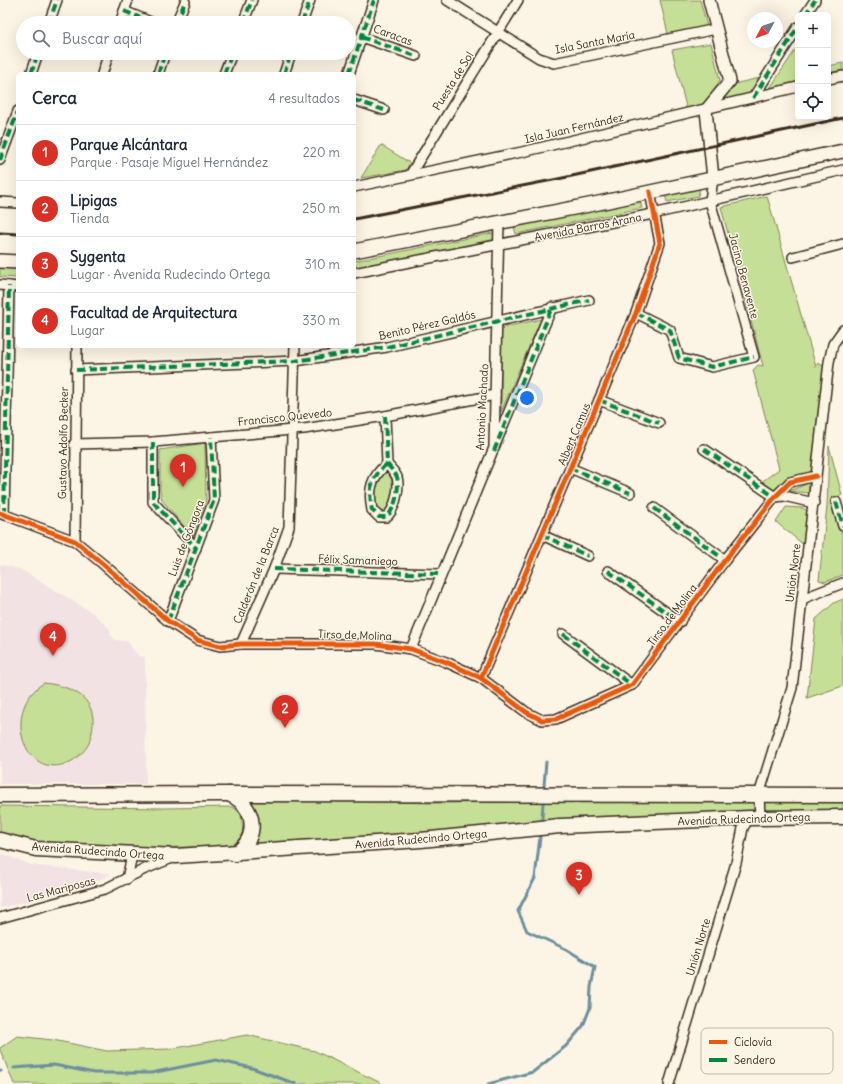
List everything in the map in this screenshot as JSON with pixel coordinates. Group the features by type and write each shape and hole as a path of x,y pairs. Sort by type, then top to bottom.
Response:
{"main road":[{"name":"Avenida Barros Arana","path":"356,251 499,223 843,151"},
{"path":"0,261 16,262"},
{"path":"229,794 236,796 246,806 252,818 249,839 241,850 235,854"},
{"name":"Avenida Rudecindo Ortega","path":"1,796 229,794 843,795"},
{"name":"Avenida Rudecindo Ortega","path":"0,840 36,849 176,856 235,854 421,840 560,826 754,818 843,817"}],"street":[{"path":"51,16 56,0"},
{"path":"122,16 128,0"},
{"path":"246,16 252,0"},
{"path":"304,16 310,0"},
{"path":"356,54 374,0"},
{"name":"Isla Santa María","path":"447,0 497,33 539,58 554,63 716,29"},
{"name":"Puesta de Sol","path":"410,174 518,0"},
{"path":"710,0 730,81 706,110 713,178 710,201"},
{"path":"807,12 815,0"},
{"path":"179,16 185,2"},
{"path":"124,11 136,16"},
{"path":"753,98 795,32"},
{"name":"Caracas","path":"362,37 416,56"},
{"path":"32,72 36,60"},
{"path":"103,72 107,60"},
{"path":"159,72 163,60"},
{"path":"225,72 229,60"},
{"path":"285,72 289,60"},
{"path":"350,72 354,60"},
{"path":"831,78 843,76"},
{"name":"Isla Juan Fernández","path":"356,187 410,174 522,152 706,110 795,88"},
{"path":"356,101 384,110"},
{"path":"0,160 16,116"},
{"name":"Avenida Barros Arana","path":"356,273 654,214 843,170"},
{"name":"Albert Camus","path":"481,678 636,313 660,243 650,192"},
{"name":"Jacino Benavente","path":"636,313 670,330 679,358 712,367 754,357 710,201"},
{"path":"0,202 16,203"},
{"name":"Antonio Machado","path":"411,649 440,574 494,451 499,223"},
{"path":"793,257 843,244"},
{"path":"2,514 9,286"},
{"name":"Benito Pérez Galdós","path":"76,370 295,361 387,347 552,307 590,300"},
{"path":"494,451 552,307"},
{"name":"Unión Norte","path":"669,1084 736,863 744,828 754,818 792,688 829,362 833,344 843,330"},
{"name":"Gustavo Adolfo Becker","path":"75,541 74,444 77,348"},
{"name":"Calderón de la Barca","path":"241,644 274,569 289,527 291,430 295,348"},
{"name":"Francisco Quevedo","path":"74,444 153,442 291,430 385,416 495,395"},
{"path":"599,400 659,423"},
{"path":"385,416 387,464 394,473 398,484 392,511 386,517 379,517 373,513 371,506 372,480 387,464"},
{"name":"Luis de Góngora","path":"168,621 214,500 211,437"},
{"path":"153,442 154,502 196,548"},
{"path":"704,449 775,497 784,496 814,503"},
{"path":"570,468 630,493"},
{"name":"Tirso de Molina","path":"2,514 75,541 168,621 197,640 220,646 241,644 376,644 411,649 446,662 481,678 526,712 542,720 556,718 632,685 725,560 775,497 790,482 816,476"},
{"path":"836,502 843,526"},
{"path":"654,508 725,560"},
{"path":"542,535 588,556"},
{"name":"Félix Samaniego","path":"274,569 440,574"},
{"path":"608,571 680,622"},
{"path":"802,599 843,583"},
{"path":"563,634 632,685"},
{"path":"127,879 132,854"},
{"name":"Las Mariposas","path":"0,918 89,895 176,856"}],"shaded area":[{"path":"0,564 20,569 93,613 110,629 110,635 116,640 128,641 132,649 139,656 145,657 146,784 0,784"},
{"path":"0,853 32,865 111,874 85,887 0,908"}],"green space":[{"path":"660,0 700,0 707,26 668,34"},
{"path":"711,43 720,80 705,107 687,111 672,50"},
{"path":"795,50 795,82 770,88"},
{"path":"843,63 843,70 831,72 831,65"},
{"path":"764,77 750,96 727,100 724,96 729,85"},
{"path":"381,145 410,163 406,170 361,178"},
{"path":"700,187 698,196 667,202 665,195"},
{"path":"767,196 816,367 818,363 825,367 813,472 789,479 771,492 760,483 779,469 753,370 758,365 763,366 721,207"},
{"path":"640,200 642,208 516,234 514,227"},
{"path":"493,233 495,241 356,268 356,261"},
{"path":"0,268 16,269 16,278 0,277"},
{"path":"541,319 501,412 501,328"},
{"path":"205,443 206,500 193,537 162,500 160,490 160,450"},
{"path":"829,446 842,495 834,498 834,503 843,539 843,575 825,582 819,580 827,506"},
{"path":"386,470 393,486 393,492 390,504 382,513 375,507 375,487"},
{"path":"809,483 809,493 789,491"},
{"path":"786,507 803,508 808,512 805,546 776,522"},
{"path":"843,599 843,686 807,698 816,619 834,603"},
{"path":"44,683 57,685 78,693 90,708 93,718 93,729 86,748 72,761 55,766 41,763 30,754 24,741 21,726 23,710 31,695"},
{"path":"248,799 434,803 843,801 843,814 251,850"},
{"path":"0,806 164,808 233,807 241,814 242,834 237,841 227,846 142,848 56,844 0,835"},
{"path":"247,1035 315,1051 383,1084 14,1084 0,1050 0,1048 17,1036 53,1040 107,1051 170,1049"}],"waterway":[{"path":"544,785 546,762"},
{"path":"542,818 543,803"},
{"path":"488,1084 533,1072 566,1046 583,1026 590,1008 591,987 595,967 566,949 527,931 518,911 535,878 540,837"},
{"path":"14,1068 54,1065 94,1073 151,1073 216,1060 252,1068 296,1084"}],"railway":[{"path":"356,219 558,179 843,118"},
{"path":"0,233 16,234"}],"marked path":[{"path":"51,16 57,0"},
{"path":"246,16 252,0"},
{"path":"304,16 310,0"},
{"path":"356,53 374,0"},
{"path":"807,12 815,0"},
{"path":"179,16 185,2"},
{"path":"124,11 136,16"},
{"path":"753,98 795,32"},
{"path":"361,37 416,56"},
{"path":"32,72 36,60"},
{"path":"159,72 163,60"},
{"path":"225,72 229,60"},
{"path":"285,72 289,60"},
{"path":"350,72 354,60"},
{"path":"356,101 384,110"},
{"path":"0,160 16,116"},
{"path":"4,515 9,286"},
{"path":"76,370 295,361 387,347 589,300"},
{"path":"494,451 552,307"},
{"path":"636,313 670,330 679,358 712,367 754,357"},
{"path":"599,400 659,423"},
{"path":"385,416 387,464 374,479 370,496 372,510 379,517 386,517 392,510 398,487 397,477 387,464"},
{"path":"168,621 214,500 211,437"},
{"path":"153,442 153,502 196,548"},
{"path":"704,449 775,497"},
{"path":"570,468 630,493"},
{"path":"836,502 843,526"},
{"path":"654,508 725,560"},
{"path":"542,535 588,556"},
{"path":"274,569 440,574"},
{"path":"608,571 680,622"},
{"path":"563,634 632,685"}],"cycle path":[{"path":"481,678 636,313 660,243 650,192"},
{"path":"0,513 75,541 168,621 197,640 220,646 241,644 376,644 411,649 446,662 481,678 526,712 542,720 556,719 632,685 725,560 775,497 790,482 816,476"}],"place":[{"name":"Parque Alcántara","path":"183,487"},
{"name":"Facultad de Arquitectura","path":"53,656"},
{"name":"Lipigas","path":"285,728"},
{"name":"Sygenta","path":"579,895"}]}
